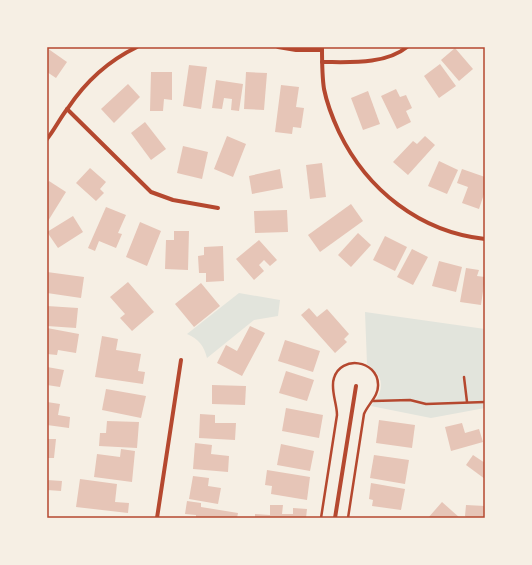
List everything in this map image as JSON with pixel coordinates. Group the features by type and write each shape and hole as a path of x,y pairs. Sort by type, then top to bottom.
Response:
{"street":[{"path":"47,139 56,128 67,109 94,75 115,58 138,47"},
{"path":"278,47 296,50 322,49 324,89 335,123 357,164 372,182 391,199 418,217 458,233 485,239"},
{"path":"322,62 385,58 402,51 407,47"},
{"path":"67,109 151,192 173,200 218,208"},
{"path":"157,518 181,360"},
{"path":"335,518 356,386"}],"path":[{"path":"464,377 467,402"},
{"path":"348,518 364,414 372,401 410,400 426,404 485,402"}],"shaded area":[{"path":"239,293 280,300 278,316 254,320 207,358 200,343 195,338 187,334"},
{"path":"365,312 485,329 485,408 431,418 371,406 379,395 381,384 377,374 367,364"}],"building":[{"path":"47,48 67,62 56,78 47,72"},
{"path":"455,48 473,69 459,81 441,60"},
{"path":"440,64 456,86 439,98 424,76"},
{"path":"189,65 207,67 201,109 183,106"},
{"path":"151,72 172,72 172,100 164,99 163,111 150,111"},
{"path":"246,72 267,73 264,110 244,109"},
{"path":"216,80 243,84 239,111 231,110 232,99 224,98 222,109 212,108"},
{"path":"128,84 140,97 114,123 101,109"},
{"path":"281,85 299,87 296,107 304,108 301,128 293,127 292,134 275,132"},
{"path":"396,89 400,97 406,95 412,108 406,111 411,122 397,129 381,96"},
{"path":"368,91 380,124 363,130 351,98"},
{"path":"145,122 166,149 151,160 131,133"},
{"path":"227,136 246,144 233,177 214,169"},
{"path":"425,136 435,145 408,175 393,162 413,141 417,144"},
{"path":"183,146 208,152 202,179 177,173"},
{"path":"439,161 458,170 447,194 428,186"},
{"path":"322,163 326,197 310,199 306,165"},
{"path":"90,168 106,182 100,189 104,193 96,201 76,183"},
{"path":"280,169 283,188 252,194 249,176"},
{"path":"462,169 485,177 485,191 479,209 462,203 468,187 457,183"},
{"path":"49,181 66,192 48,221 47,184"},
{"path":"351,204 363,221 320,252 308,235"},
{"path":"106,207 126,215 118,233 122,234 116,248 99,241 95,251 88,248"},
{"path":"287,210 288,232 255,233 254,211"},
{"path":"73,216 83,232 58,248 47,232"},
{"path":"140,222 161,231 147,266 126,257"},
{"path":"174,231 189,231 188,270 165,269 166,240 174,240"},
{"path":"358,233 371,245 351,267 338,255"},
{"path":"385,236 407,247 395,271 373,260"},
{"path":"259,240 277,260 270,266 264,260 259,265 264,271 254,280 236,259"},
{"path":"223,246 224,281 206,282 206,273 199,273 198,256 204,255 204,247"},
{"path":"412,249 428,257 413,285 397,277"},
{"path":"439,261 462,267 456,292 432,286"},
{"path":"466,268 479,270 477,276 485,277 481,305 460,302"},
{"path":"47,272 84,277 81,298 47,293"},
{"path":"128,282 154,312 132,331 120,318 125,314 110,297"},
{"path":"201,283 220,306 194,327 175,304"},
{"path":"47,306 78,308 76,328 47,326"},
{"path":"309,308 317,317 327,309 349,334 344,339 347,342 335,353 301,315"},
{"path":"250,326 265,333 242,376 217,363 226,345 237,351"},
{"path":"47,328 79,334 76,353 58,350 57,355 47,354"},
{"path":"102,336 118,339 116,350 141,354 138,371 145,372 143,384 95,377"},
{"path":"285,340 320,351 313,372 278,361"},
{"path":"47,367 64,370 60,387 47,385"},
{"path":"286,371 314,380 307,401 279,393"},
{"path":"212,385 246,386 245,405 212,404"},
{"path":"106,389 146,396 141,418 102,410"},
{"path":"47,402 60,404 58,415 70,417 69,428 47,425"},
{"path":"286,408 323,415 319,438 282,431"},
{"path":"200,414 215,415 215,423 236,423 235,440 199,438"},
{"path":"379,420 415,425 412,448 376,443"},
{"path":"107,421 139,422 137,448 99,446 100,433 106,433"},
{"path":"462,423 465,433 479,429 483,442 451,451 445,427"},
{"path":"47,439 56,439 54,458 47,458"},
{"path":"195,443 212,445 211,454 229,456 228,472 193,469"},
{"path":"281,444 314,451 310,471 277,465"},
{"path":"121,449 135,451 132,482 94,477 97,454 120,457"},
{"path":"374,455 409,460 405,484 370,478"},
{"path":"473,455 485,463 485,479 466,465"},
{"path":"267,470 310,477 307,500 271,494 272,486 265,485"},
{"path":"193,476 209,478 208,486 221,488 218,504 189,499"},
{"path":"80,479 117,484 115,502 129,503 128,513 76,507"},
{"path":"47,480 62,481 61,491 47,490"},
{"path":"371,483 405,489 401,510 372,506 373,500 369,499"},
{"path":"187,501 201,503 201,507 238,513 237,518 196,518 196,515 185,514"},
{"path":"442,502 460,518 428,518"},
{"path":"270,505 283,505 282,514 293,514 293,508 307,509 306,518 255,518 255,514 270,515"},
{"path":"466,505 485,506 485,518 467,518 465,516"}]}
